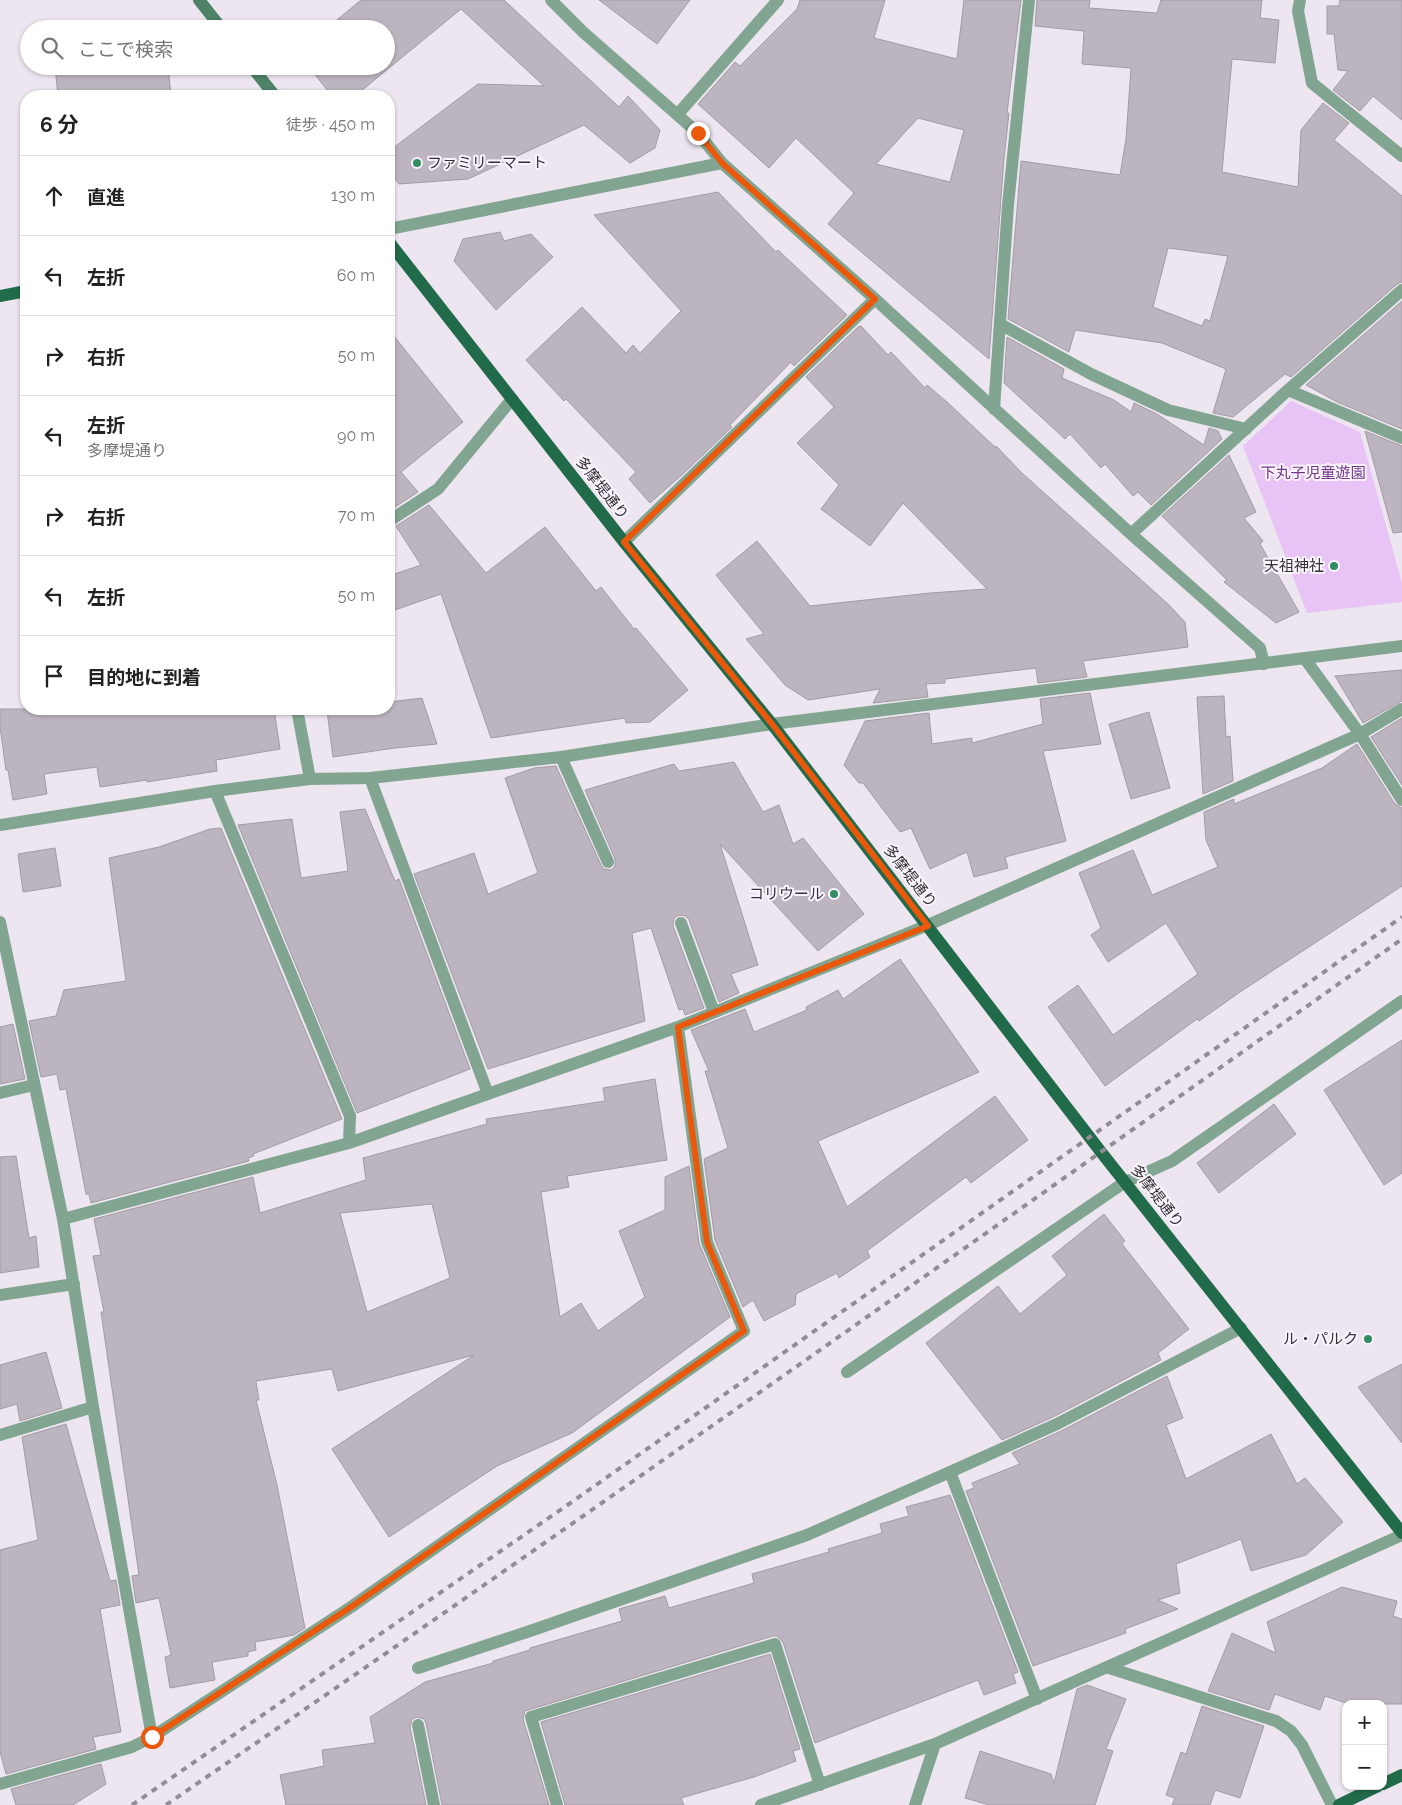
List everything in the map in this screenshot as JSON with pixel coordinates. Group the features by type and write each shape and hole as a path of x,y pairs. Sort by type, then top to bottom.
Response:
{"main road":[{"path":"199,0 215,20"},
{"path":"258,75 270,90"},
{"name":"多摩堤通り","path":"395,250 624,542 772,724 1125,1182 1402,1534"},
{"path":"0,296 20,292"},
{"path":"1387,1782 1402,1775"},
{"path":"1339,1805 1370,1790"}],"street":[{"path":"551,0 583,32 698,133 722,163 875,299 1130,534 1260,648 1264,664"},
{"path":"678,114 778,0"},
{"path":"994,409 1008,205 1029,0"},
{"path":"1300,0 1298,11 1312,83 1402,156"},
{"path":"395,228 722,163"},
{"path":"1130,534 1288,390 1402,290"},
{"path":"624,542 875,299"},
{"path":"1000,324 1091,374 1168,410 1246,429"},
{"path":"1288,390 1402,438"},
{"path":"395,517 438,490 512,399"},
{"path":"0,825 310,779 370,778 561,757 772,724 1402,646"},
{"path":"1305,659 1360,734 1402,800"},
{"path":"63,1219 349,1143 678,1027 928,926 1360,734 1402,709"},
{"path":"298,715 310,779"},
{"path":"561,757 608,862"},
{"path":"370,778 488,1094"},
{"path":"215,792 350,1116 349,1143"},
{"path":"0,922 63,1219 93,1407 152,1737"},
{"path":"681,923 714,1012"},
{"path":"847,1372 1125,1182 1172,1161 1402,1000"},
{"path":"0,1784 132,1747 152,1737 351,1607 744,1331 707,1242 678,1027"},
{"path":"0,1094 34,1085"},
{"path":"0,1295 74,1284"},
{"path":"418,1668 807,1535 1058,1424 1241,1328"},
{"path":"0,1435 93,1407"},
{"path":"950,1472 1037,1699"},
{"path":"761,1805 935,1744 1109,1668 1402,1534"},
{"path":"557,1805 531,1717 775,1644 820,1785"},
{"path":"1109,1668 1276,1721 1292,1732 1302,1745 1332,1805"},
{"path":"418,1725 434,1805"},
{"path":"915,1805 935,1744"}],"green space":[{"name":"下丸子児童遊園","path":"1291,401 1360,432 1402,583 1402,602 1307,613 1243,446"}],"building":[{"path":"361,0 504,0 619,107 628,96 660,130 655,148 630,163 584,125 468,179 399,184 395,178 395,146 478,84 544,86 461,9 395,63 395,20 337,20"},
{"path":"599,0 690,0 657,44"},
{"path":"800,0 885,0 874,38 957,59 964,0 1021,0 1007,113 1009,113 989,359 828,224 854,193 796,138 769,168 698,104 735,62 740,66 797,9","holes":["918,118 964,130 950,182 876,164"]},
{"path":"1037,0 1090,0 1089,8 1157,13 1161,0 1262,0 1260,18 1279,20 1275,63 1232,59 1222,172 1298,187 1301,130 1323,103 1349,123 1334,140 1402,196 1402,282 1397,284 1291,377 1285,374 1233,417 1213,413 1226,369 1162,343 1075,330 1069,352 1008,319 1021,161 1120,175 1126,139 1131,68 1082,64 1084,31 1035,26","holes":["1168,248 1228,256 1210,321 1205,319 1202,326 1153,307"]},
{"path":"1340,0 1402,0 1402,120 1373,96 1360,111 1333,90 1348,71 1338,70 1334,34 1327,34 1327,6 1339,6"},
{"path":"56,75 169,75 170,90 57,90"},
{"path":"315,75 381,75 362,90 327,90"},
{"path":"718,192 776,252 778,250 847,315 794,366 791,362 730,425 732,427 650,503 629,479 636,472 566,399 564,401 526,360 582,307 626,353 633,345 640,353 681,311 594,215"},
{"path":"500,232 504,241 531,234 553,257 496,310 454,261 463,239"},
{"path":"1402,301 1402,429 1337,402 1306,385"},
{"path":"861,326 888,355 891,352 925,388 927,385 947,402 996,448 996,446 1023,474 1168,604 1185,622 1188,647 1083,661 1087,677 1038,683 1036,668 945,679 945,683 926,684 928,697 873,703 880,689 808,700 785,685 746,639 764,634 716,575 757,541 810,606 987,589 903,503 870,546 821,509 839,485 797,443 834,407 806,377"},
{"path":"395,337 463,422 401,472 418,492 395,507"},
{"path":"1007,337 1064,369 1062,378 1114,400 1131,412 1134,403 1157,414 1204,445 1209,428 1218,431 1222,439 1151,505 1138,492 1133,496 1105,464 1101,468 1070,434 1065,439 1004,383"},
{"path":"1365,431 1402,446 1402,532 1393,533"},
{"path":"1229,455 1256,512 1244,518 1263,541 1260,544 1299,612 1276,623 1224,582 1227,580 1162,516"},
{"path":"429,505 486,573 545,527 596,591 601,587 634,629 636,628 688,690 650,722 626,723 625,718 491,738 441,594 395,610 395,574 421,565 396,526"},
{"path":"1402,670 1402,701 1363,723 1335,676"},
{"path":"1090,693 1101,744 1043,751 1066,841 1005,857 1008,868 974,877 967,852 930,869 911,828 900,832 863,783 859,783 844,765 865,721 929,713 932,744 972,738 972,743 1043,724 1040,699"},
{"path":"1224,696 1226,737 1230,736 1233,781 1203,794 1197,697"},
{"path":"422,698 437,744 333,757 328,715 395,715 395,701"},
{"path":"0,709 20,709 20,715 275,715 280,749 216,760 217,771 100,787 97,767 44,774 47,794 13,800 8,770 6,770 0,727"},
{"path":"1149,712 1170,788 1131,799 1109,724"},
{"path":"1402,718 1402,785 1371,737"},
{"path":"1357,744 1395,804 1402,808 1402,886 1199,1021 1197,1019 1105,1086 1048,1007 1078,985 1113,1035 1198,974 1166,923 1108,962 1091,935 1101,928 1079,873 1133,850 1152,895 1218,867 1206,840 1204,812 1234,799 1234,804 1322,768"},
{"path":"734,762 763,812 779,805 793,844 803,838 864,914 818,951 720,844 758,965 731,974 739,993 719,1002 689,920 686,916 679,915 674,918 673,926 704,1008 685,1015 683,1009 679,1010 651,928 632,933 645,1021 488,1069 414,874 474,853 488,894 538,873 505,778 534,768 556,766 601,865 604,869 611,870 615,866 615,859 585,790 674,764 679,771"},
{"path":"365,809 395,881 399,879 470,1069 357,1113 238,825 292,819 301,878 348,871 340,812"},
{"path":"221,828 342,1119 253,1154 254,1156 248,1158 249,1161 91,1203 89,1194 86,1194 66,1089 60,1090 57,1074 41,1077 29,1021 56,1016 64,990 126,981 109,858 159,847 210,829"},
{"path":"55,848 61,886 23,892 18,854"},
{"path":"900,959 979,1072 818,1141 847,1207 995,1096 1028,1140 971,1183 966,1177 867,1251 870,1257 839,1278 837,1273 796,1294 795,1305 764,1321 753,1300 743,1307 715,1240 704,1159 728,1148 705,1071 709,1071 691,1030 745,1009 754,1032 807,1010 806,1007 838,990 843,999"},
{"path":"13,1024 25,1079 0,1084 0,1027"},
{"path":"1402,1040 1402,1173 1384,1185 1324,1090"},
{"path":"655,1079 667,1160 567,1176 569,1187 541,1192 560,1317 581,1303 598,1331 645,1297 619,1231 665,1210 665,1177 689,1166 699,1243 730,1317 572,1433 497,1466 389,1537 332,1449 474,1355 338,1391 332,1369 256,1381 259,1400 256,1400 277,1485 305,1628 294,1635 255,1642 256,1650 248,1652 248,1656 212,1662 215,1680 170,1688 165,1657 171,1655 159,1598 136,1603 132,1576 139,1575 101,1312 104,1312 93,1256 101,1255 94,1219 253,1177 260,1213 366,1180 363,1158 487,1124 486,1119 605,1101 603,1088","holes":["432,1204 450,1278 367,1312 340,1213"]},
{"path":"1274,1104 1296,1134 1219,1193 1197,1163"},
{"path":"16,1156 29,1238 36,1236 39,1267 0,1273 0,1157"},
{"path":"1104,1214 1125,1241 1122,1244 1189,1329 1158,1353 1161,1360 1053,1417 1002,1440 926,1343 998,1286 1020,1314 1067,1275 1052,1256"},
{"path":"46,1352 62,1408 20,1421 17,1404 0,1409 0,1365"},
{"path":"1402,1364 1402,1443 1358,1387"},
{"path":"1167,1376 1183,1418 1166,1425 1186,1479 1271,1434 1297,1484 1305,1478 1343,1522 1306,1555 1251,1571 1241,1539 1176,1564 1180,1593 1158,1600 1178,1609 1125,1629 1126,1633 1033,1666 966,1491 974,1488 972,1483 1020,1464 1012,1453 1061,1431"},
{"path":"66,1424 110,1581 116,1580 120,1605 100,1609 121,1732 93,1737 96,1749 6,1774 0,1752 0,1550 38,1540 22,1437"},
{"path":"950,1495 1018,1672 1013,1674 1016,1683 984,1695 978,1680 815,1743 783,1642 777,1636 773,1636 525,1711 523,1719 549,1805 442,1805 426,1723 424,1719 417,1717 412,1719 410,1727 426,1805 286,1805 280,1775 324,1766 322,1750 375,1743 370,1717 425,1682 493,1663 493,1661 530,1650 530,1648 622,1621 619,1609 665,1596 669,1608 754,1583 752,1574 829,1552 828,1549 882,1533 880,1524 909,1516 906,1507"},
{"path":"1342,1587 1397,1601 1393,1616 1402,1619 1402,1704 1387,1704 1387,1700 1342,1700 1342,1702 1325,1696 1320,1710 1275,1694 1269,1710 1208,1691 1232,1633 1276,1653 1267,1622"},
{"path":"770,1654 800,1749 793,1751 796,1761 754,1777 681,1798 684,1805 565,1805 541,1722"},
{"path":"1087,1685 1126,1699 1106,1749 1113,1751 1095,1805 989,1805 965,1798 980,1751 1051,1774 1054,1783 1077,1689"},
{"path":"1202,1706 1264,1726 1240,1798 1215,1790 1210,1805 1172,1805 1175,1798 1166,1795 1181,1752 1186,1754"},
{"path":"101,1764 106,1784 73,1805 16,1805 11,1789"}],"railway":[{"path":"132,1805 569,1504 1402,917"},
{"path":"166,1805 940,1266 1402,939"}],"place":[{"name":"ファミリーマート","path":"417,163"},
{"name":"天祖神社","path":"1334,566"},
{"name":"コリウール","path":"834,894"},
{"name":"ル・パルク","path":"1368,1339"}],"route":[{"path":"152,1737 351,1607 744,1331 707,1242 678,1027 928,926 772,724 624,542 875,299 722,163 698,133"}]}
